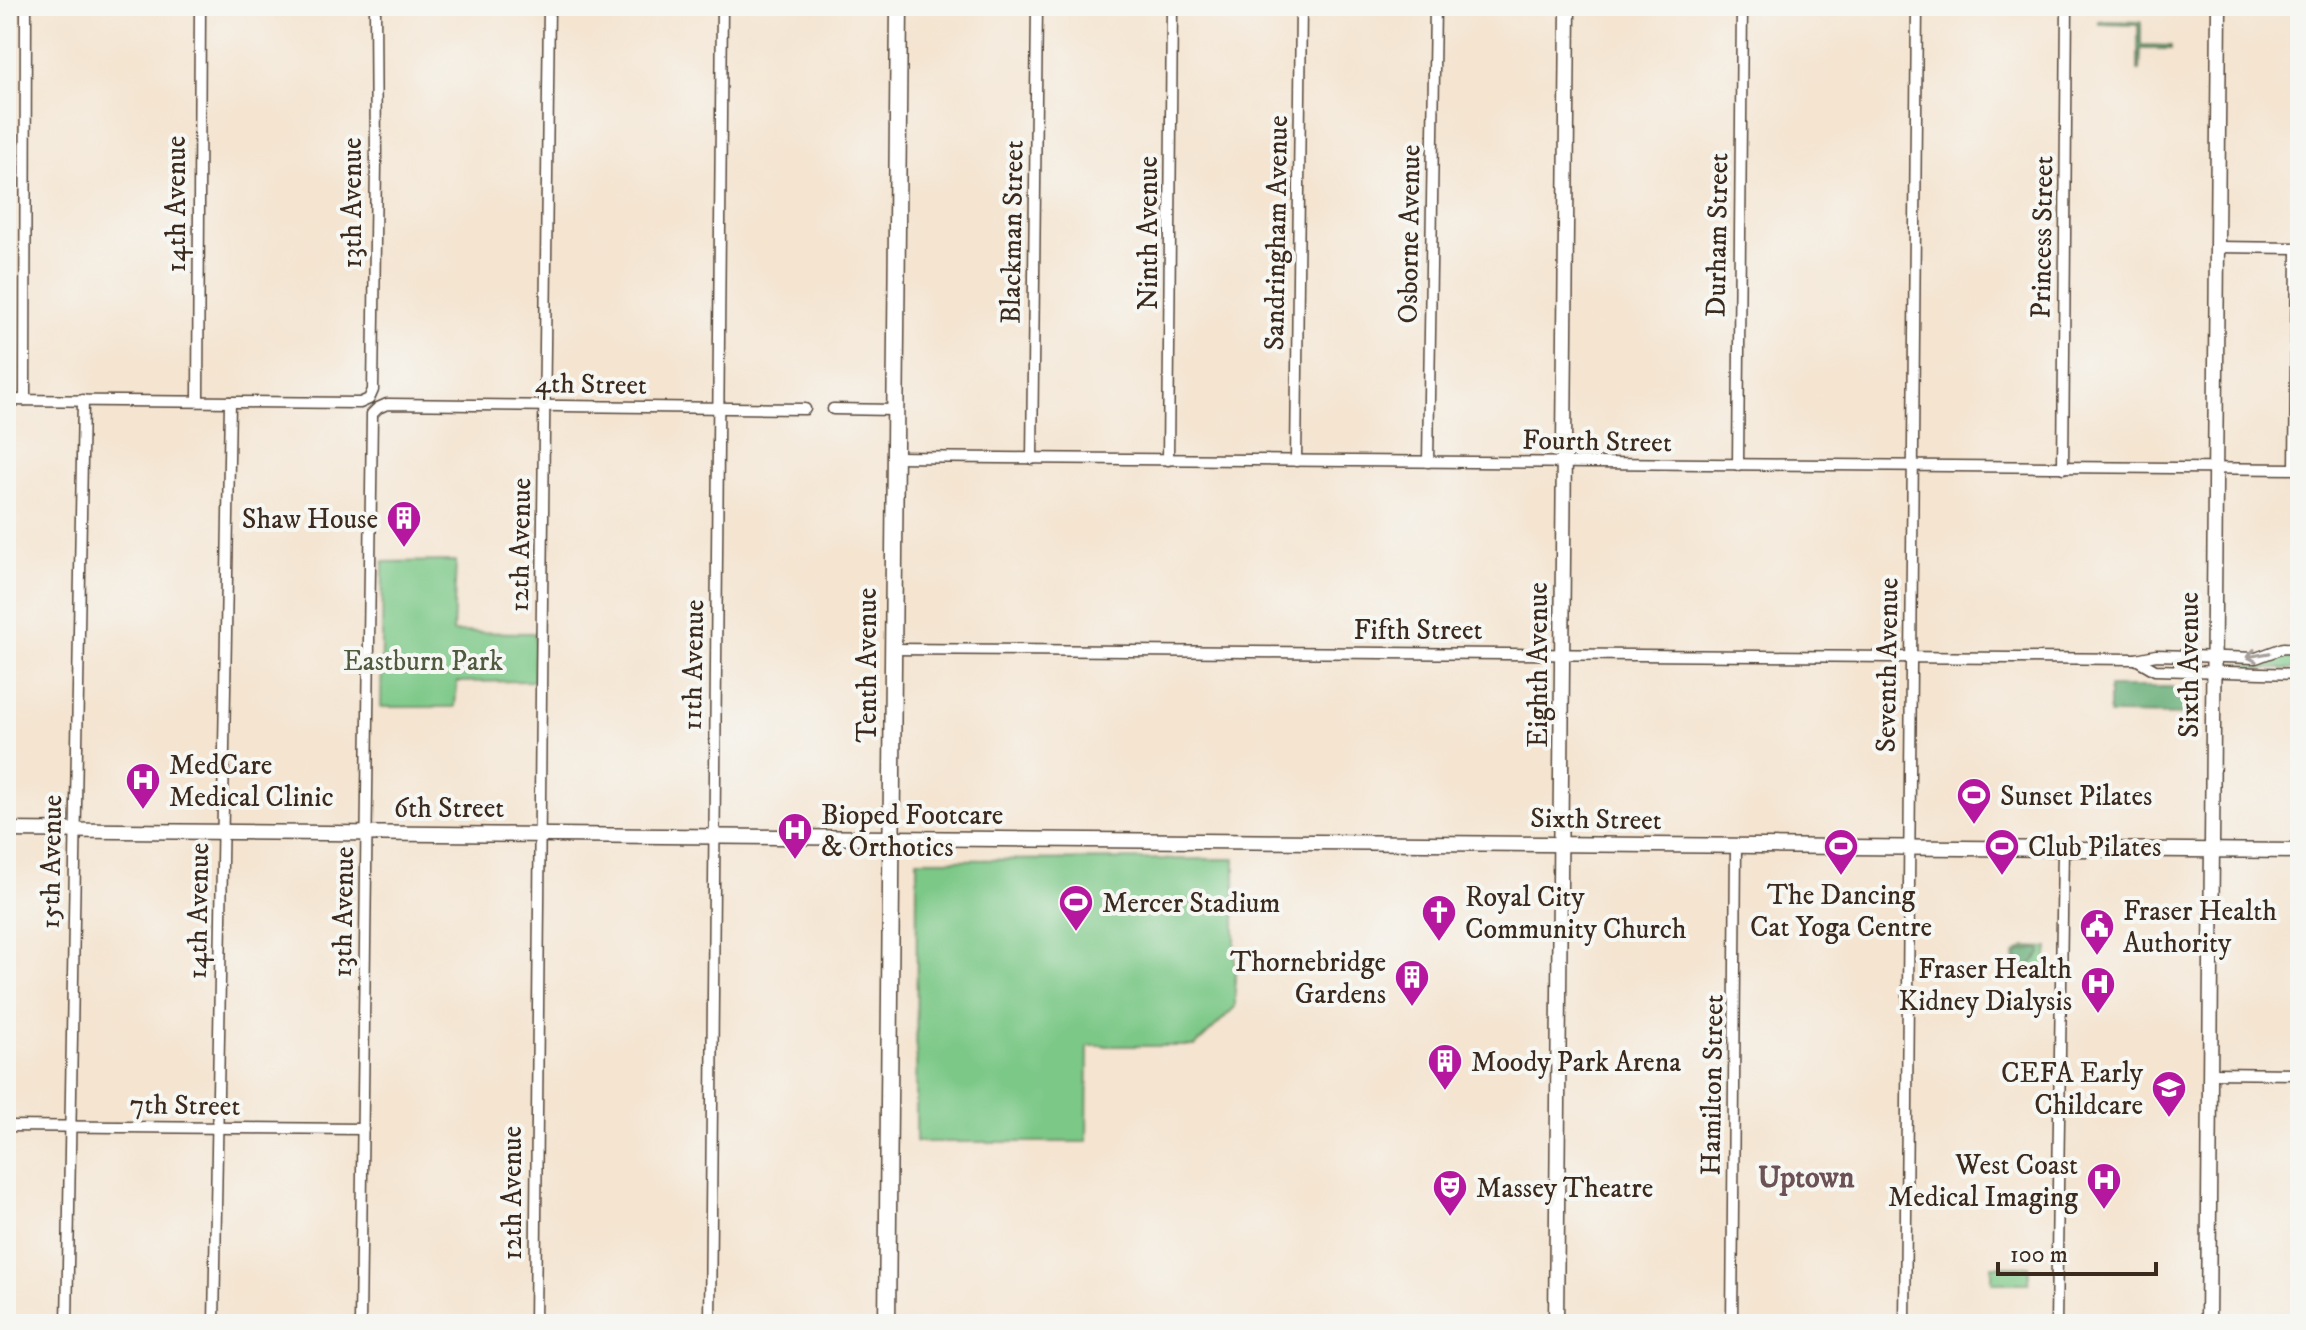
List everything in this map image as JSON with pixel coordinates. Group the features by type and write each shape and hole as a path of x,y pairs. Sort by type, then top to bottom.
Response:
{"main road":[{"name":"Tenth Avenue","path":"887,1324 899,6"}],"street":[{"path":"25,400 26,6"},
{"name":"14th Avenue","path":"198,401 200,6"},
{"name":"13th Avenue","path":"230,402 360,403 369,399 373,390 375,6"},
{"name":"12th Avenue","path":"535,1324 549,6"},
{"name":"11th Avenue","path":"710,1324 722,6"},
{"name":"Blackman Street","path":"1032,459 1037,6"},
{"name":"Ninth Avenue","path":"1168,460 1172,6"},
{"name":"Sandringham Avenue","path":"1296,461 1301,6"},
{"name":"Osborne Avenue","path":"1428,462 1435,6"},
{"name":"Eighth Avenue","path":"1556,1324 1568,6"},
{"name":"Durham Street","path":"1738,465 1742,6"},
{"name":"Seventh Avenue","path":"1905,1324 1917,6"},
{"name":"Princess Street","path":"2063,468 2067,6"},
{"name":"Sixth Avenue","path":"2208,1324 2219,6"},
{"path":"2217,247 2298,248 2298,469"},
{"path":"6,400 230,402"},
{"name":"15th Avenue","path":"67,1324 83,400"},
{"name":"14th Avenue","path":"214,1324 230,402"},
{"name":"4th Street","path":"378,408 387,404 805,409"},
{"name":"13th Avenue","path":"360,1324 370,421 378,408"},
{"path":"833,409 894,410"},
{"name":"Fourth Street","path":"894,457 2298,469"},
{"name":"Fifth Street","path":"892,649 2136,659 2156,655 2256,658 2283,648 2300,649"},
{"name":"Fifth Street","path":"2136,659 2155,670 2300,674"},
{"name":"6th Street","path":"6,830 892,838"},
{"name":"Sixth Street","path":"892,838 2300,851"},
{"name":"Hamilton Street","path":"1732,1324 1736,846"},
{"path":"2056,1324 2063,849"},
{"path":"2210,1073 2300,1074"},
{"name":"7th Street","path":"6,1126 363,1129"}],"green space":[{"path":"2099,21 2141,22 2141,45 2171,46 2171,49 2141,49 2138,71 2138,25 2099,24"},
{"name":"Eastburn Park","path":"456,561 453,632 535,633 534,681 457,682 455,707 381,707 383,562"},
{"path":"2300,653 2300,669 2231,669 2231,666 2264,663 2285,654"},
{"path":"2109,687 2171,687 2195,698 2193,715 2109,714"},
{"name":"Mercer Stadium","path":"1235,859 1235,1007 1195,1046 1088,1046 1087,1142 916,1142 917,860"},
{"path":"2025,947 2048,948 2045,970 2022,970 2016,965 2016,953"},
{"path":"2040,949 2041,954 2029,966 2018,963 2017,955 2022,951"},
{"path":"1992,1266 2029,1266 2029,1283 1992,1283"}],"place":[{"name":"Shaw House","path":"404,549"},
{"name":"MedCare Medical Clinic","path":"143,811"},
{"name":"Sunset Pilates","path":"1974,826"},
{"name":"Bioped Footcare & Orthotics","path":"795,861"},
{"name":"The Dancing Cat Yoga Centre","path":"1841,877"},
{"name":"Club Pilates","path":"2002,877"},
{"name":"Mercer Stadium","path":"1076,933"},
{"name":"Royal City Community Church","path":"1439,943"},
{"name":"Fraser Health Authority","path":"2097,957"},
{"name":"Thornebridge Gardens","path":"1412,1008"},
{"name":"Fraser Health Kidney Dialysis","path":"2098,1015"},
{"name":"Moody Park Arena","path":"1445,1092"},
{"name":"CEFA Early Childcare","path":"2169,1119"},
{"name":"West Coast Medical Imaging","path":"2104,1211"},
{"name":"Massey Theatre","path":"1450,1218"}],"district":[{"name":"Uptown","path":"1806,1177"}]}
